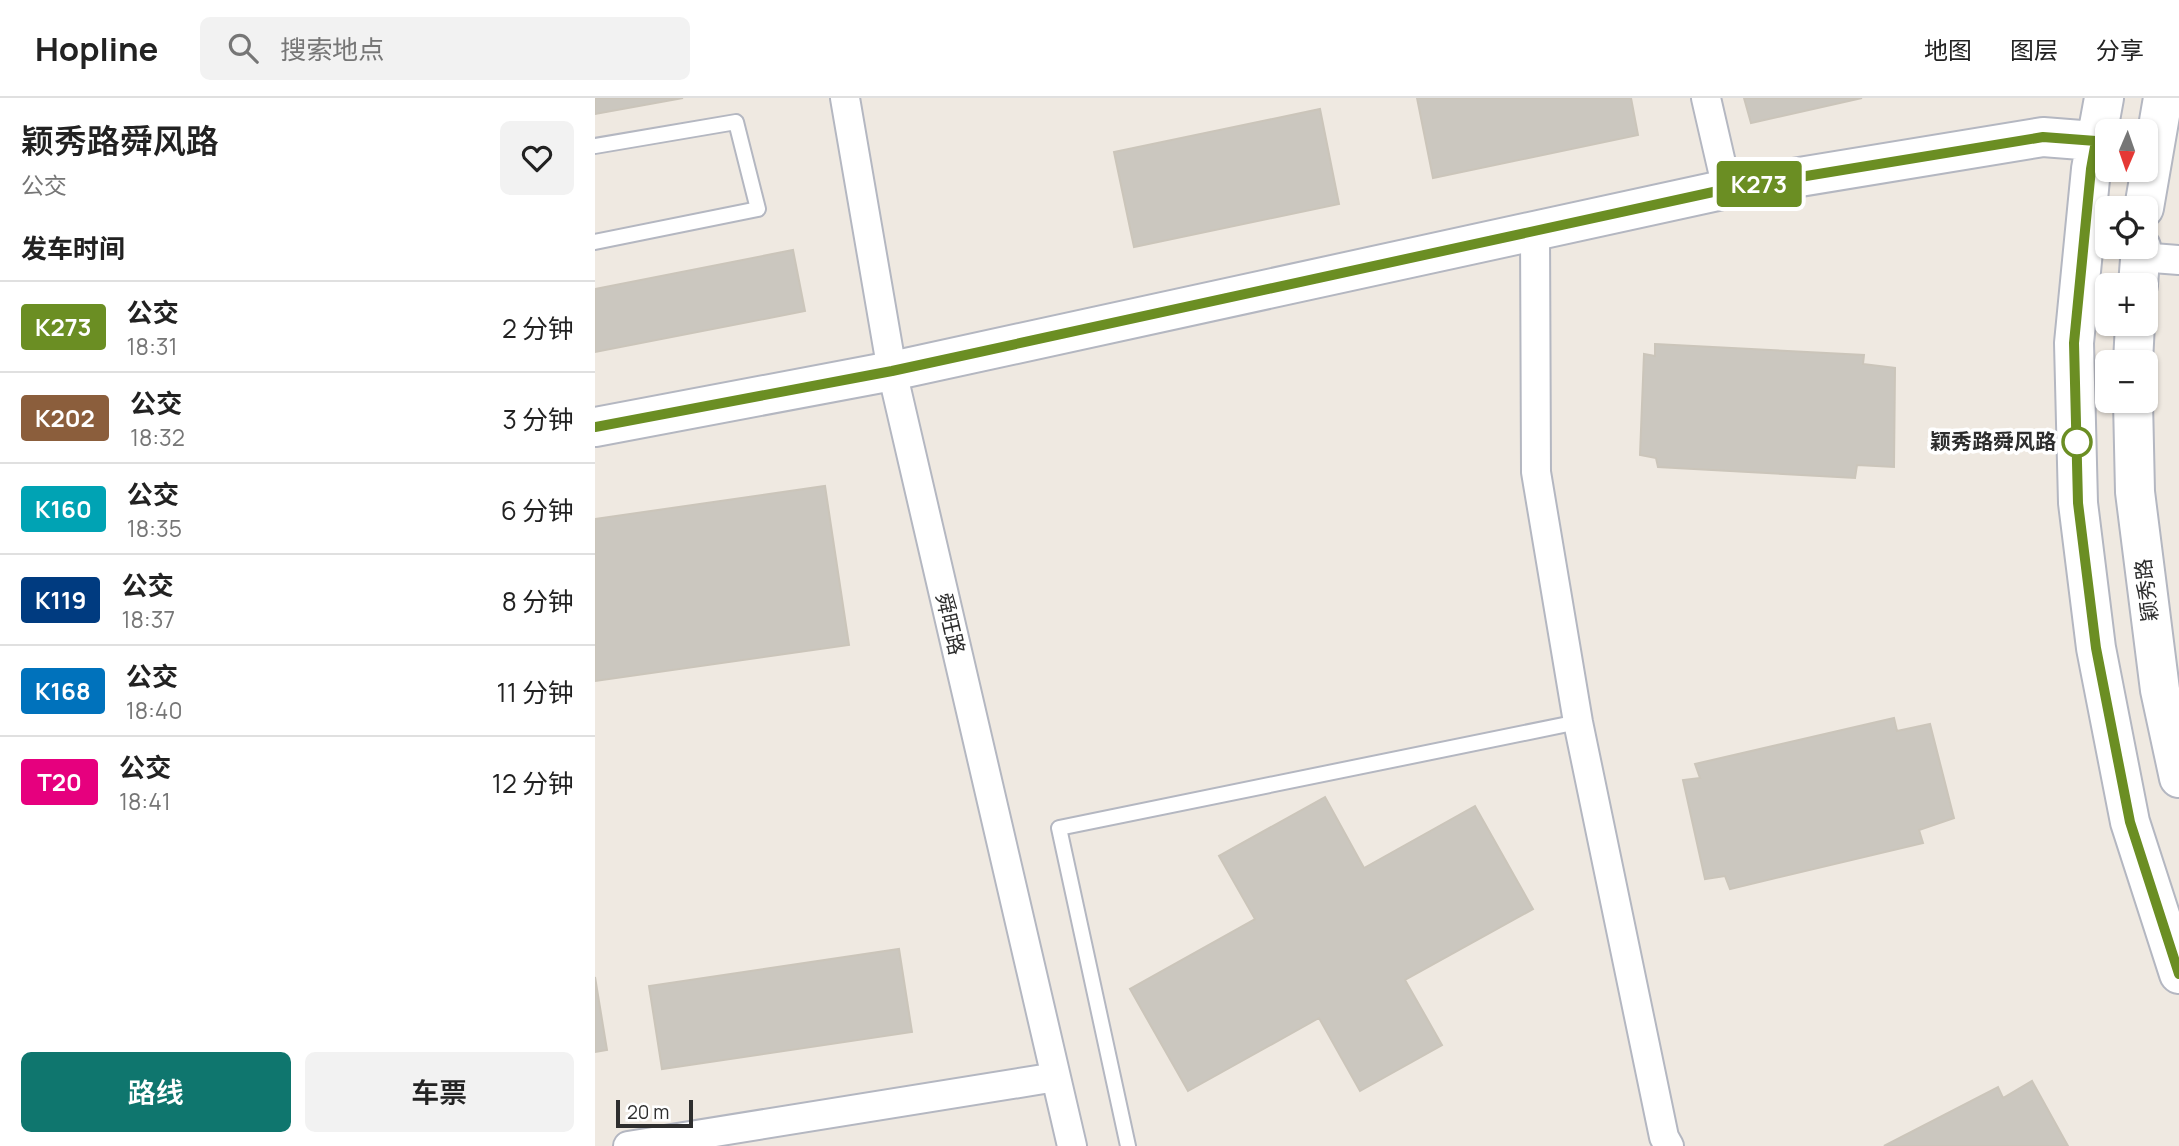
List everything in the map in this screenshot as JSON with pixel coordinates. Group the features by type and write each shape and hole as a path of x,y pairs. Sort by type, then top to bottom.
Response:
{"street":[{"name":"舜旺路","path":"845,98 892,371 1072,1146"},
{"path":"1706,98 1727,189"},
{"path":"2103,119 2104,98"},
{"path":"2157,119 2163,98"},
{"path":"595,427 892,371 1727,189 2043,137 2095,141"},
{"path":"2095,159 2091,169 2074,343 2078,503 2096,648 2130,822 2179,974"},
{"path":"1535,231 1536,472 1578,722 1664,1137 1669,1146"},
{"path":"2140,263 2179,260"},
{"name":"颖秀路","path":"2133,413 2135,492 2159,690 2179,778"},
{"path":"628,1146 1056,1077"}],"lane":[{"path":"595,146 736,122 758,209 595,242"},
{"path":"1128,1146 1059,828 1578,722"}],"building":[{"path":"595,98 683,98 595,114"},
{"path":"1417,98 1631,98 1638,135 1433,178"},
{"path":"1744,98 1862,98 1751,123"},
{"path":"1320,109 1339,204 1134,247 1114,152"},
{"path":"793,250 805,311 595,352 595,289"},
{"path":"1655,344 1864,355 1863,364 1895,368 1894,467 1857,465 1855,478 1658,467 1656,458 1640,455 1644,354 1655,356"},
{"path":"825,486 849,645 595,681 595,519"},
{"path":"1894,718 1897,731 1930,724 1954,818 1919,830 1923,843 1730,889 1725,876 1705,879 1683,780 1700,778 1695,764"},
{"path":"1325,797 1364,868 1475,806 1533,909 1405,980 1442,1045 1360,1091 1319,1018 1188,1091 1130,989 1255,919 1219,856"},
{"path":"899,949 912,1032 662,1069 649,986"},
{"path":"595,977 607,1050 595,1052"},
{"path":"2032,1081 2068,1146 1884,1146 1998,1087 2003,1098"}],"bus line":[{"name":"K273","path":"595,427 892,371 1727,189 2043,137 2096,141 2074,343 2078,503 2096,648 2130,822 2179,974"}],"place":[{"name":"颖秀路舜风路","path":"2077,442"}]}
